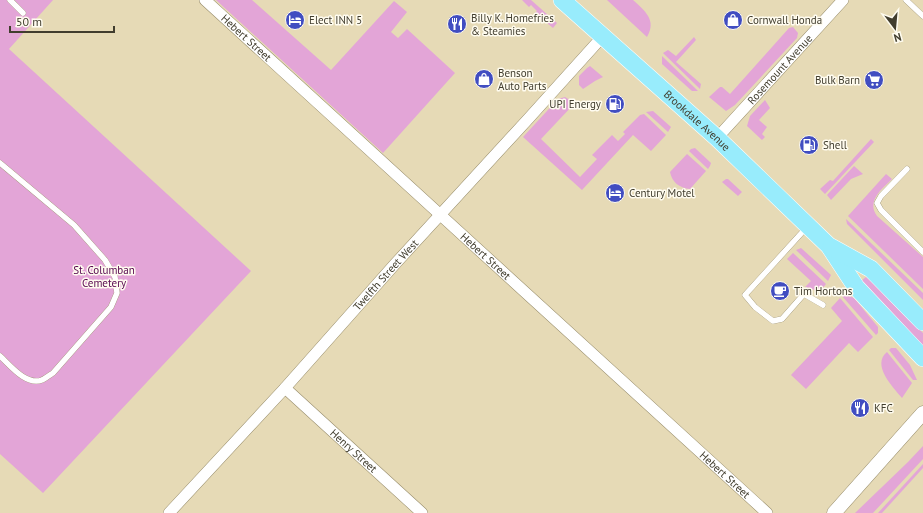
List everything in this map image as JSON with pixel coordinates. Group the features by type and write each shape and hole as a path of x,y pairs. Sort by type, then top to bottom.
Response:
{"main road":[{"name":"Brookdale Avenue","path":"562,0 716,138 808,225 829,246 856,287 923,358"},
{"name":"Brookdale Avenue","path":"829,246 871,269 923,322"},
{"path":"908,306 923,314"}],"street":[{"name":"Hebert Street","path":"205,0 767,513"},
{"name":"Rosemount Avenue","path":"716,138 843,0"},
{"name":"Twelfth Street West","path":"172,512 603,36"},
{"name":"Henry Street","path":"285,388 422,513"},
{"path":"834,513 923,414"},
{"path":"888,453 917,429 923,427"}],"lane":[{"path":"10,0 23,14"},
{"path":"906,0 923,16"},
{"path":"0,163 74,226 105,260 115,277 117,293 111,307 53,373 42,380 29,380 0,356"},
{"path":"906,169 881,196 877,203 881,210 923,252"},
{"path":"808,225 745,295 754,307 773,321 782,319 804,294 823,304"}],"green space":[{"name":"St. Columban Cemetery","path":"0,0 53,0 9,49 251,271 43,493 0,454"},
{"path":"216,0 252,0 331,70 394,1 407,12 391,32 398,38 407,29 455,73 383,153"},
{"path":"522,0 531,0 557,23 553,28 535,13 537,11 531,5 529,7"},
{"path":"607,0 633,0 645,12 650,21 651,26 647,37"},
{"path":"793,27 798,33 797,38 735,105 726,111 709,97 720,87 730,94 789,28"},
{"path":"694,37 696,40 676,62 701,84 700,89 663,53 668,50 676,56"},
{"path":"662,56 698,91 692,91 662,64"},
{"path":"590,66 603,77 583,89 579,85 579,76"},
{"path":"565,97 573,102 573,105 541,139 580,177 597,159 592,155 612,135 618,141 625,134 623,132 640,115 644,114 666,135 651,151 633,135 582,190 523,137 558,99"},
{"path":"765,100 770,108 759,120 767,127 762,134 765,137 762,140 747,126 750,116"},
{"path":"653,111 671,127 668,132 646,112"},
{"path":"871,139 874,142 825,194 820,189 830,180 833,181"},
{"path":"695,148 711,163 708,169 689,151"},
{"path":"687,154 706,171 690,189 677,184 672,179 670,172"},
{"path":"854,166 863,174 851,179 831,200 827,195"},
{"path":"886,174 892,179 880,191 874,200 874,211 877,216 923,257 923,289 848,216"},
{"path":"728,179 742,192 738,196 722,182"},
{"path":"846,219 923,293 923,300 847,224"},
{"path":"801,248 831,275 828,281 796,250"},
{"path":"793,253 826,284 820,291 805,287 811,281 787,259"},
{"path":"866,277 876,285 923,333 923,347 861,281"},
{"path":"847,295 854,298 878,327 878,333 876,335 842,296"},
{"path":"840,298 873,337 858,352 849,343 806,389 791,375 842,321 831,308"},
{"path":"891,348 896,348 910,365 917,380 913,380 889,350"},
{"path":"887,352 912,383 902,398 889,382 882,369 881,363"},
{"path":"923,446 923,459 873,513 855,513 908,462"},
{"path":"923,464 923,468 882,513 878,513"}],"place":[{"name":"Elect INN 5","path":"295,20"},
{"name":"Cornwall Honda","path":"733,20"},
{"name":"Billy K. Homefries & Steamies","path":"457,24"},
{"name":"Benson Auto Parts","path":"484,79"},
{"name":"Bulk Barn","path":"874,80"},
{"name":"UPI Energy","path":"615,104"},
{"name":"Shell","path":"809,145"},
{"name":"Century Motel","path":"615,193"},
{"name":"Tim Hortons","path":"780,291"},
{"name":"KFC","path":"860,408"}]}
